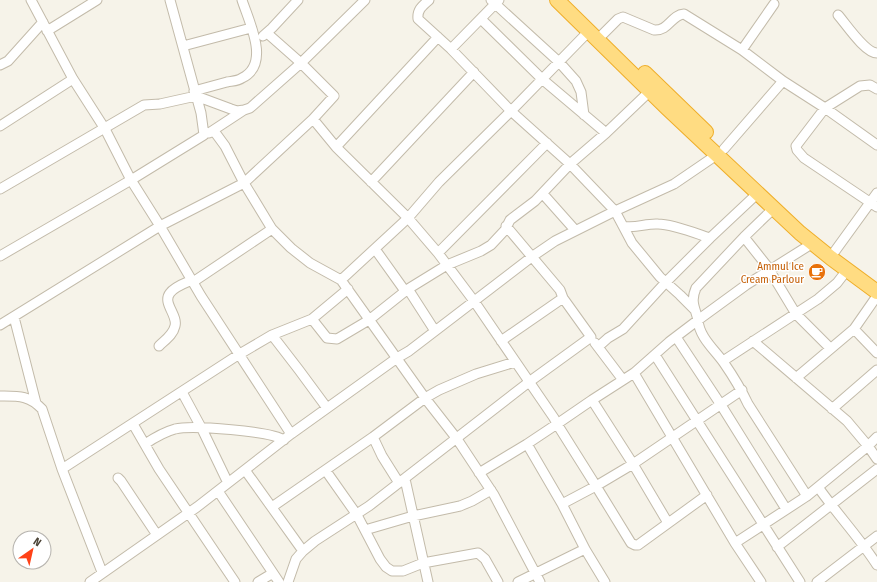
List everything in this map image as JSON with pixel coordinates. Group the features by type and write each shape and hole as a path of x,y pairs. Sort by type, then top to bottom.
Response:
{"highway":[{"path":"557,0 650,91 779,204 835,251 877,279"},
{"path":"567,0 675,100 758,193 812,243 877,292"}],"street":[{"path":"31,0 73,79 105,129 131,180 288,437"},
{"path":"47,31 97,0"},
{"path":"170,0 201,113 204,135"},
{"path":"0,189 144,105 160,104 242,79 255,66 257,59 255,41 242,0"},
{"path":"255,41 267,33 298,0"},
{"path":"195,94 237,111 250,108 301,63 364,0"},
{"path":"429,0 420,8 418,12 418,20 451,49 511,111 570,164 615,211 632,243 666,282 695,310"},
{"path":"451,49 481,19 495,1 559,62 576,81 581,92 584,115"},
{"path":"742,50 774,4"},
{"path":"603,34 618,19 623,17 659,31 665,28 680,14 684,14 742,50 783,81 825,108 877,145"},
{"path":"838,15 867,49 877,53"},
{"path":"481,19 542,79 606,133"},
{"path":"0,65 8,61 42,22"},
{"path":"183,46 251,28"},
{"path":"341,280 408,218 439,182 511,111 588,31"},
{"path":"0,326 160,226 244,183 313,119 334,96 301,63 267,33"},
{"path":"336,147 438,37"},
{"path":"371,182 474,72"},
{"path":"0,126 73,79"},
{"path":"0,396 27,398 36,403 42,409 96,579 189,513 327,408 409,351 533,256 575,230 674,184 721,152 783,81"},
{"path":"874,204 804,158 797,150 796,146 825,108 860,86 870,85 877,88"},
{"path":"312,319 327,338 337,339 369,320 406,290 447,265 481,251 491,245 505,230 510,220 543,194 570,164 606,133 650,91"},
{"path":"0,256 131,180 204,135 214,131 244,110"},
{"path":"313,119 336,147 408,218 438,253 474,301 558,424 631,543 635,545 642,544 707,495"},
{"path":"214,131 225,146 244,183 272,229 291,248 310,263 341,280 425,398 457,439 491,490 538,578"},
{"path":"438,253 547,143"},
{"path":"598,347 608,338 624,329 666,282 758,193"},
{"path":"835,251 874,204 877,193"},
{"path":"543,194 575,230"},
{"path":"774,208 744,237 696,288 692,301 700,331 723,361 742,390 748,404 806,496"},
{"path":"623,226 630,228 657,223 710,238"},
{"path":"506,226 533,256 560,290 563,298 623,380"},
{"path":"159,346 170,336 175,326 168,299 169,294 192,281 272,229"},
{"path":"744,237 770,271 796,314 830,348"},
{"path":"479,473 558,424 634,373 655,354 698,320 746,285 812,243"},
{"path":"376,249 435,331"},
{"path":"723,361 818,299 832,288 847,270"},
{"path":"62,469 238,355 272,335 312,319 348,289"},
{"path":"796,378 854,329 877,296"},
{"path":"501,341 563,298"},
{"path":"14,317 36,403"},
{"path":"854,329 877,354"},
{"path":"272,335 327,408"},
{"path":"288,582 296,559 315,541 357,515 529,382 591,337"},
{"path":"676,337 721,405 786,509"},
{"path":"753,341 847,421 877,459"},
{"path":"655,354 800,582"},
{"path":"272,507 326,471 425,398 476,374 515,362"},
{"path":"832,409 877,370"},
{"path":"634,373 735,542 762,582"},
{"path":"562,504 633,464 742,390"},
{"path":"182,392 228,483"},
{"path":"592,400 633,464 668,523"},
{"path":"133,424 159,469 235,582"},
{"path":"145,444 166,432 176,429 248,431 288,437"},
{"path":"373,437 382,456 402,481 413,516 428,582"},
{"path":"735,542 806,496 877,437"},
{"path":"527,444 605,582"},
{"path":"778,547 877,469"},
{"path":"245,470 303,551"},
{"path":"326,471 357,515 380,559 386,567 392,571 403,571 424,564 478,553 485,559 498,582"},
{"path":"118,478 157,535"},
{"path":"818,487 865,546 877,565"},
{"path":"365,530 413,516 460,506 491,490"},
{"path":"218,491 279,582"},
{"path":"817,582 877,536"},
{"path":"518,582 538,578 585,549"},
{"path":"258,582 273,573"}],"place":[{"name":"Ammul Ice Cream Parlour","path":"817,272"}]}
